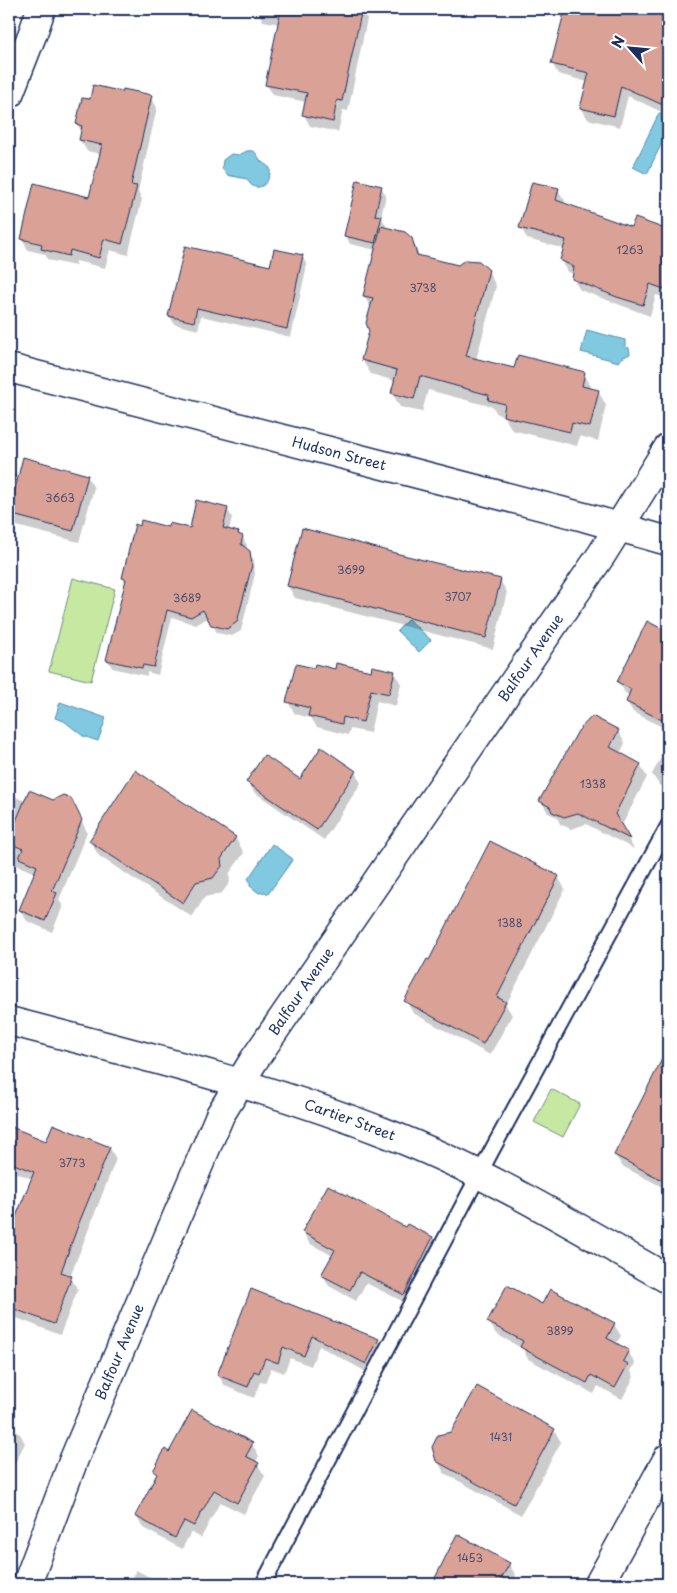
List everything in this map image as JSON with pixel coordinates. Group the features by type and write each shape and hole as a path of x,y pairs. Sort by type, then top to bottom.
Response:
{"street":[{"path":"9,94 41,9"},
{"name":"Hudson Street","path":"9,368 668,541"},
{"name":"Balfour Avenue","path":"27,1584 74,1459 220,1115 620,527 668,448"},
{"name":"Cartier Street","path":"9,1021 276,1093 387,1133 479,1174 668,1279"},
{"path":"599,1584 668,1458"}],"lane":[{"path":"263,1584 479,1174 668,826"}],"green space":[{"path":"73,578 115,589 91,681 49,671"},
{"path":"551,1089 580,1104 563,1137 534,1122"}],"water":[{"path":"659,113 668,117 668,130 647,174 633,167"},
{"path":"247,151 255,152 261,161 270,168 268,179 262,186 254,187 247,179 227,175 222,168 223,160 231,154 239,155"},
{"path":"587,330 625,340 625,347 629,348 630,354 620,359 619,362 581,352"},
{"path":"408,619 431,640 419,652 397,631"},
{"path":"60,702 106,718 98,741 83,736 64,721 55,718"},
{"path":"272,844 293,859 268,894 265,892 259,893 250,886 248,879"}],"building":[{"path":"281,9 362,9 342,101 337,100 333,122 302,115 307,93 265,85"},
{"path":"565,9 668,9 668,92 663,105 621,86 614,116 580,108 589,73 551,64"},
{"path":"93,85 123,92 123,89 152,95 131,185 137,186 122,244 104,239 99,258 70,250 69,256 41,249 42,244 21,239 34,183 89,197 102,145 79,140 82,126 76,124 82,98 90,99"},
{"path":"357,180 382,186 375,215 382,216 375,243 344,236"},
{"path":"532,182 559,188 556,200 631,227 635,218 668,230 668,274 664,289 650,284 643,305 572,279 574,267 560,260 566,240 519,228"},
{"path":"381,226 405,232 412,238 417,255 458,265 465,260 479,261 489,270 466,356 514,368 518,355 585,372 582,386 599,390 590,427 572,423 570,432 503,416 505,404 488,400 489,395 420,376 414,399 391,393 397,370 361,360 369,331 366,323 373,298 363,296"},
{"path":"185,246 270,266 274,249 303,255 287,329 197,308 194,322 168,316"},
{"path":"23,457 88,475 73,531 9,514"},
{"path":"196,500 228,508 223,528 239,532 238,534 243,536 241,544 250,551 252,565 237,622 227,629 211,625 203,610 191,617 167,610 154,667 143,665 142,668 106,660 126,579 122,578 135,524 140,526 141,520 168,527 169,523 190,528"},
{"path":"302,528 501,579 486,638 287,586"},
{"path":"647,621 668,632 668,723 626,702 631,689 617,682"},
{"path":"336,663 371,671 372,666 395,671 389,694 371,690 363,722 343,717 342,724 308,716 310,708 286,702 296,664 314,668 315,664 335,669"},
{"path":"592,716 619,730 610,747 641,764 615,814 630,839 578,813 564,817 552,812 550,807 539,801 578,731"},
{"path":"321,747 356,771 317,830 246,782 264,755 300,779"},
{"path":"135,770 236,837 221,859 222,866 213,878 196,882 183,903 89,841"},
{"path":"29,790 53,800 63,795 71,798 82,820 52,891 57,893 45,921 19,910 37,866 19,858 23,849 9,843 9,838"},
{"path":"490,841 559,876 497,997 506,1002 483,1044 404,1001 427,959 429,960"},
{"path":"668,1047 668,1183 614,1155"},
{"path":"53,1124 110,1147 61,1272 72,1276 54,1324 9,1307 9,1234 34,1172 9,1162 9,1126 46,1141"},
{"path":"328,1185 405,1227 407,1224 433,1237 404,1295 360,1272 350,1290 321,1275 335,1250 302,1232"},
{"path":"507,1285 542,1304 550,1289 615,1323 607,1338 629,1350 623,1361 628,1364 615,1388 591,1375 587,1383 520,1347 523,1341 487,1322"},
{"path":"251,1289 379,1339 366,1364 312,1336 304,1356 283,1347 278,1363 265,1358 259,1373 254,1371 248,1387 217,1375"},
{"path":"477,1386 555,1429 514,1504 436,1461 432,1447 438,1435 451,1432"},
{"path":"192,1410 253,1443 246,1456 259,1463 237,1503 214,1490 194,1526 184,1521 175,1538 135,1516 157,1474 153,1471 165,1449 169,1452"},
{"path":"457,1534 510,1563 498,1584 432,1584"}]}
